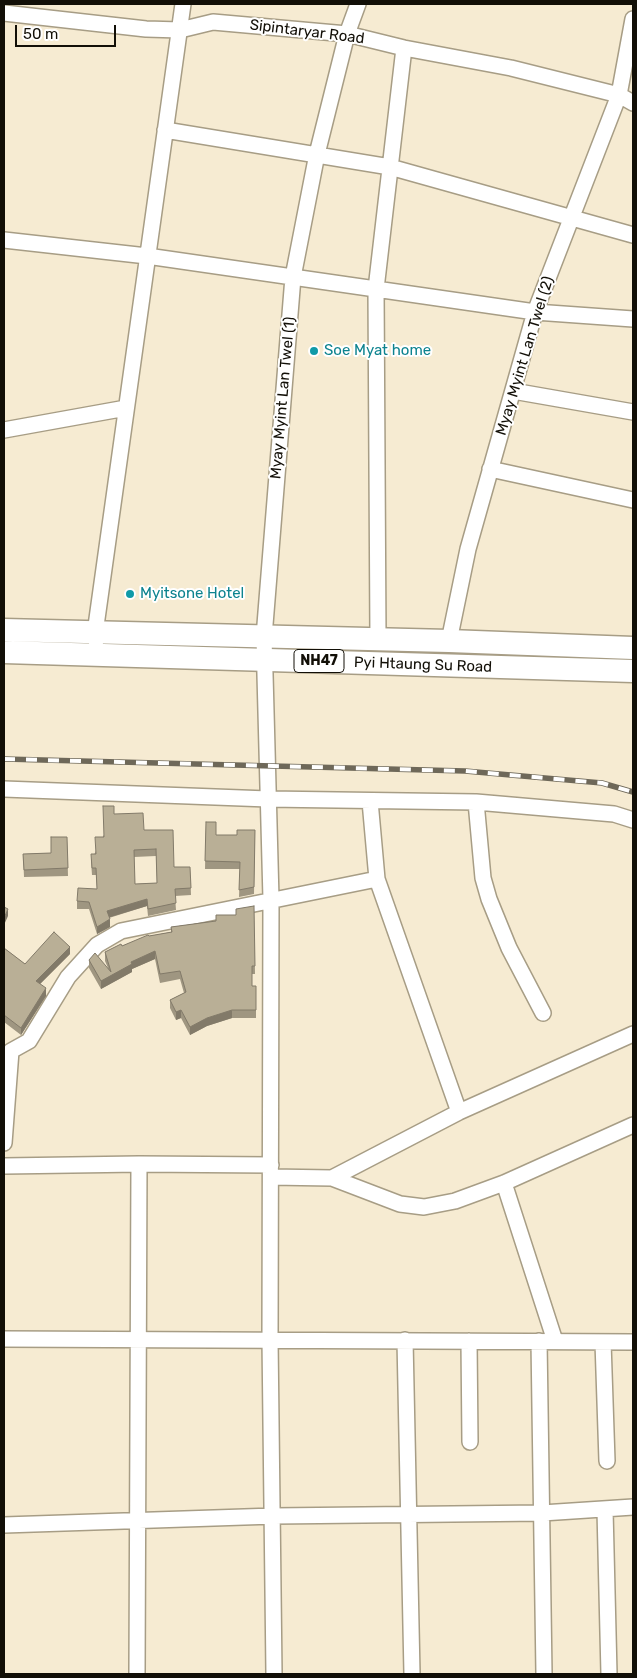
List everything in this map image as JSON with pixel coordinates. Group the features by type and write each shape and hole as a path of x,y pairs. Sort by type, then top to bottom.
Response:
{"highway":[{"name":"Pyi Htaung Su Road","path":"4,630 625,647"},
{"path":"488,666 492,642"},
{"path":"623,671 625,647"},
{"name":"Pyi Htaung Su Road","path":"4,652 623,671"}],"street":[{"path":"98,655 95,632 183,4"},
{"name":"Myay Myint Lan Twel (1)","path":"274,1674 274,1516 270,1339 271,899 264,636 293,277 317,154 347,34 358,4"},
{"name":"Sipintaryar Road","path":"4,13 48,11 146,29 180,30 213,22 347,34 404,48 511,68 620,95 633,104"},
{"name":"Myay Myint Lan Twel (2)","path":"449,641 468,549 535,312 620,95 633,20"},
{"path":"378,639 376,289 404,48"},
{"path":"165,130 390,167 572,216 633,235"},
{"path":"4,240 147,256 535,312 633,319"},
{"path":"513,391 633,412"},
{"path":"4,430 126,408"},
{"path":"490,469 633,500"},
{"path":"4,789 268,799 476,802 614,814 633,820"},
{"path":"370,801 377,879 459,1112"},
{"path":"476,802 483,878 489,899 509,948 543,1013"},
{"path":"4,1143 7,1049 29,1041 68,977 97,945 121,931 271,899 377,879"},
{"path":"332,1178 459,1112 633,1034"},
{"path":"4,1166 139,1164 271,1171 332,1178 400,1204 424,1207 455,1201 504,1182 633,1125"},
{"path":"137,1674 139,1164"},
{"path":"504,1182 555,1342"},
{"path":"4,1340 138,1341 270,1339 633,1342"},
{"path":"405,1340 407,1515 412,1674"},
{"path":"469,1341 470,1442"},
{"path":"539,1341 544,1674"},
{"path":"603,1342 607,1461"},
{"path":"4,1525 274,1516 542,1514 633,1507"},
{"path":"605,1510 609,1674"}],"building":[{"path":"103,806 114,806 114,814 143,813 144,830 173,830 174,867 190,867 191,888 175,889 176,903 148,909 147,899 107,911 110,919 97,927 89,902 77,901 78,888 97,889 96,868 92,868 91,854 96,854 95,837 104,837","holes":["156,849 157,883 135,884 134,850"]},
{"path":"206,822 216,822 216,835 237,835 237,830 255,830 254,887 239,890 240,862 205,861"},
{"path":"51,837 67,837 68,868 24,870 23,854 51,853"},
{"path":"254,906 255,966 252,966 252,986 256,986 256,1010 232,1010 207,1018 190,1027 181,1010 176,1012 170,1000 186,992 180,971 160,974 155,951 131,962 132,964 101,981 89,960 95,953 111,972 105,952 121,944 122,946 148,935 172,932 171,927 216,921 216,915 236,915 236,909"},
{"path":"4,907 8,909 4,918"},
{"path":"54,932 70,947 36,981 46,988 21,1028 4,1015 4,948 25,964"}],"railway":[{"path":"4,759 465,771 602,783 633,792"}],"place":[{"name":"Soe Myat home","path":"314,351"},
{"name":"Myitsone Hotel","path":"130,594"}]}
